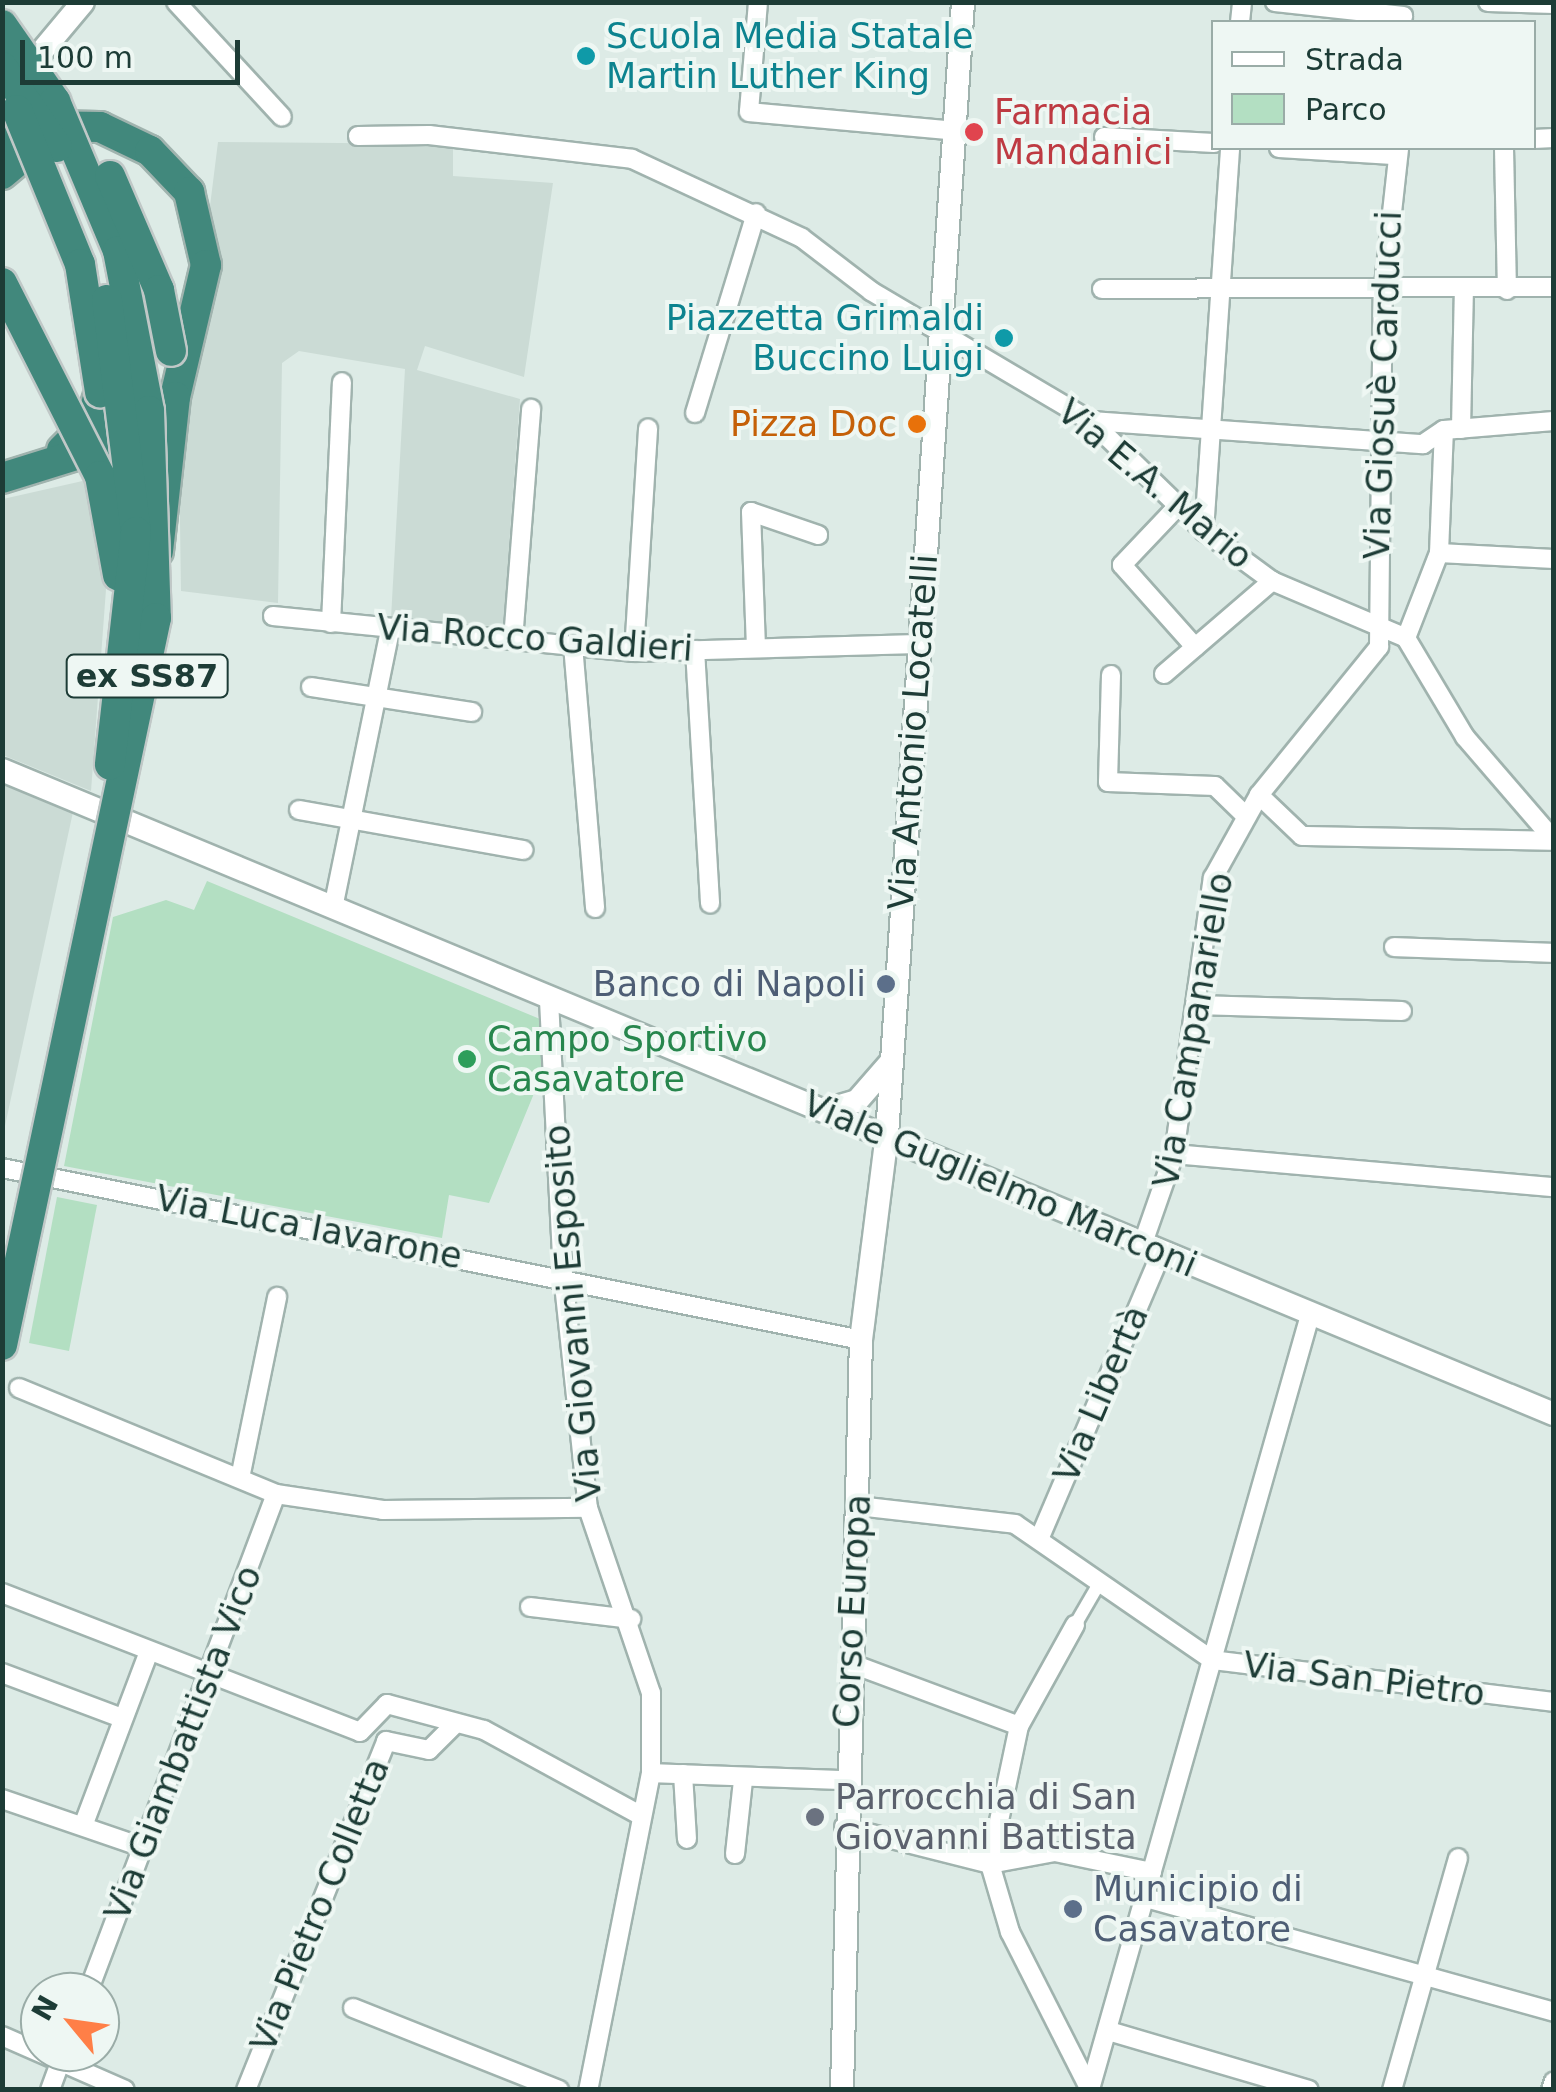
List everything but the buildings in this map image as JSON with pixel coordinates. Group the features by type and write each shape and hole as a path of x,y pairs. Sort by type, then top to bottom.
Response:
{"highway":[{"path":"2,24 88,131 159,290 171,351"},
{"name":"ex SS87","path":"2,24 55,101 118,251 149,410 156,562 138,732 2,1344"},
{"name":"ex SS87","path":"2,67 61,155 100,260 136,532 126,660 2,1263"},
{"path":"2,76 80,264 100,392 72,445 2,468"},
{"path":"2,140 70,121 130,148 189,192 206,265 175,397 156,562"},
{"path":"2,174 51,142 130,148 159,183 189,250 171,351 142,408 105,446 2,478"},
{"path":"2,283 100,476 126,660"}],"street":[{"path":"2,100 83,2"},
{"path":"176,2 282,117"},
{"path":"758,2 749,112 958,131"},
{"name":"Via Antonio Locatelli","path":"887,1135 918,644 958,131 963,2"},
{"path":"1275,2 1405,10"},
{"path":"1488,2 1554,4"},
{"path":"2,76 58,36"},
{"name":"Via E.A. Mario","path":"358,136 570,147 632,159 756,213 1091,421 1204,531 1272,581 1406,638"},
{"path":"1104,137 1211,143"},
{"path":"1204,531 1230,150"},
{"path":"1338,150 1396,152"},
{"path":"1504,150 1507,290"},
{"name":"Via Giosuè Carducci","path":"1374,625 1384,294 1396,152"},
{"path":"695,413 756,213"},
{"path":"1102,290 1384,294 1554,287"},
{"path":"1464,290 1438,553 1406,638 1465,737 1554,840"},
{"path":"331,623 342,382"},
{"path":"513,640 532,408"},
{"path":"1091,421 1424,444 1453,430 1554,422"},
{"path":"634,652 648,428"},
{"path":"1177,507 1122,566 1196,647"},
{"path":"756,648 751,512 818,535"},
{"path":"1438,553 1554,558"},
{"path":"1164,674 1272,581"},
{"name":"Via Rocco Galdieri","path":"273,616 390,631 634,652 918,644"},
{"name":"Via Campanariello","path":"1153,1247 1174,1154 1213,878 1259,795 1379,647 1374,625"},
{"path":"333,908 371,698 390,631"},
{"path":"573,646 594,908"},
{"path":"695,650 710,904"},
{"path":"1111,675 1108,782 1215,786 1246,816"},
{"path":"311,687 472,712"},
{"name":"Viale Guglielmo Marconi","path":"2,770 1554,1414"},
{"path":"1259,795 1302,836 1554,840"},
{"path":"299,810 348,822 523,850"},
{"path":"1394,947 1554,953"},
{"name":"Via Giovanni Esposito","path":"549,1000 563,1274 588,1508 631,1620 651,1693 651,1773 588,2090"},
{"path":"1197,1005 1402,1011"},
{"path":"826,1110 857,1101 891,1062"},
{"name":"Corso Europa","path":"842,2090 845,1780 858,1506 861,1340 887,1135"},
{"path":"1174,1154 1554,1187"},
{"name":"Via Luca Iavarone","path":"2,1168 563,1274 861,1340"},
{"name":"Via Libertà","path":"1040,1538 1153,1247"},
{"path":"240,1478 277,1297"},
{"path":"1090,2089 1112,2032 1152,1872 1310,1315"},
{"path":"18,1388 276,1494 383,1510 588,1508"},
{"name":"Via Giambattista Vico","path":"96,1972 276,1494"},
{"name":"Via San Pietro","path":"858,1506 983,1514 1040,1538 1212,1660 1554,1702"},
{"path":"1090,2089 1010,1932 990,1864 1019,1726 1100,1582"},
{"path":"2,1593 208,1676 386,1741"},
{"path":"530,1608 631,1620"},
{"path":"83,1826 149,1651"},
{"path":"850,1663 1019,1726"},
{"path":"2,1672 122,1718"},
{"path":"360,1732 387,1704 509,1742 640,1815"},
{"name":"Via Pietro Colletta","path":"246,2090 386,1741 429,1750 454,1724"},
{"path":"651,1773 743,1780 845,1780"},
{"path":"683,1774 687,1839"},
{"path":"735,1854 743,1780"},
{"path":"2,1799 145,1848"},
{"path":"844,1827 990,1864 1055,1852 1152,1872"},
{"path":"1392,2090 1458,1858"},
{"path":"1146,1898 1554,2012"},
{"path":"353,2008 559,2090"},
{"path":"1112,2032 1309,2090"},
{"path":"90,2072 125,2090"},
{"path":"1551,2090 1554,2080"}],"shaded area":[{"path":"218,142 453,144 453,176 553,183 524,377 425,346 417,370 520,399 503,627 391,618 405,369 299,351 282,363 278,603 181,591 179,454"},
{"path":"87,480 107,576 91,791 3,755 3,499"},
{"path":"3,785 73,812 3,1135"}],"green space":[{"name":"Campo Sportivo Casavatore","path":"207,881 540,1019 544,1069 489,1203 449,1195 442,1238 64,1166 113,917 166,900 194,910"},
{"path":"57,1197 97,1205 69,1351 29,1343"}],"place":[{"name":"Scuola Media Statale Martin Luther King","path":"586,56"},
{"name":"Farmacia Mandanici","path":"974,132"},
{"name":"Piazzetta Grimaldi Buccino Luigi","path":"1004,338"},
{"name":"Pizza Doc","path":"917,424"},
{"name":"Banco di Napoli","path":"886,984"},
{"name":"Campo Sportivo Casavatore","path":"467,1059"},
{"name":"Parrocchia di San Giovanni Battista","path":"815,1817"},
{"name":"Municipio di Casavatore","path":"1073,1909"}]}
